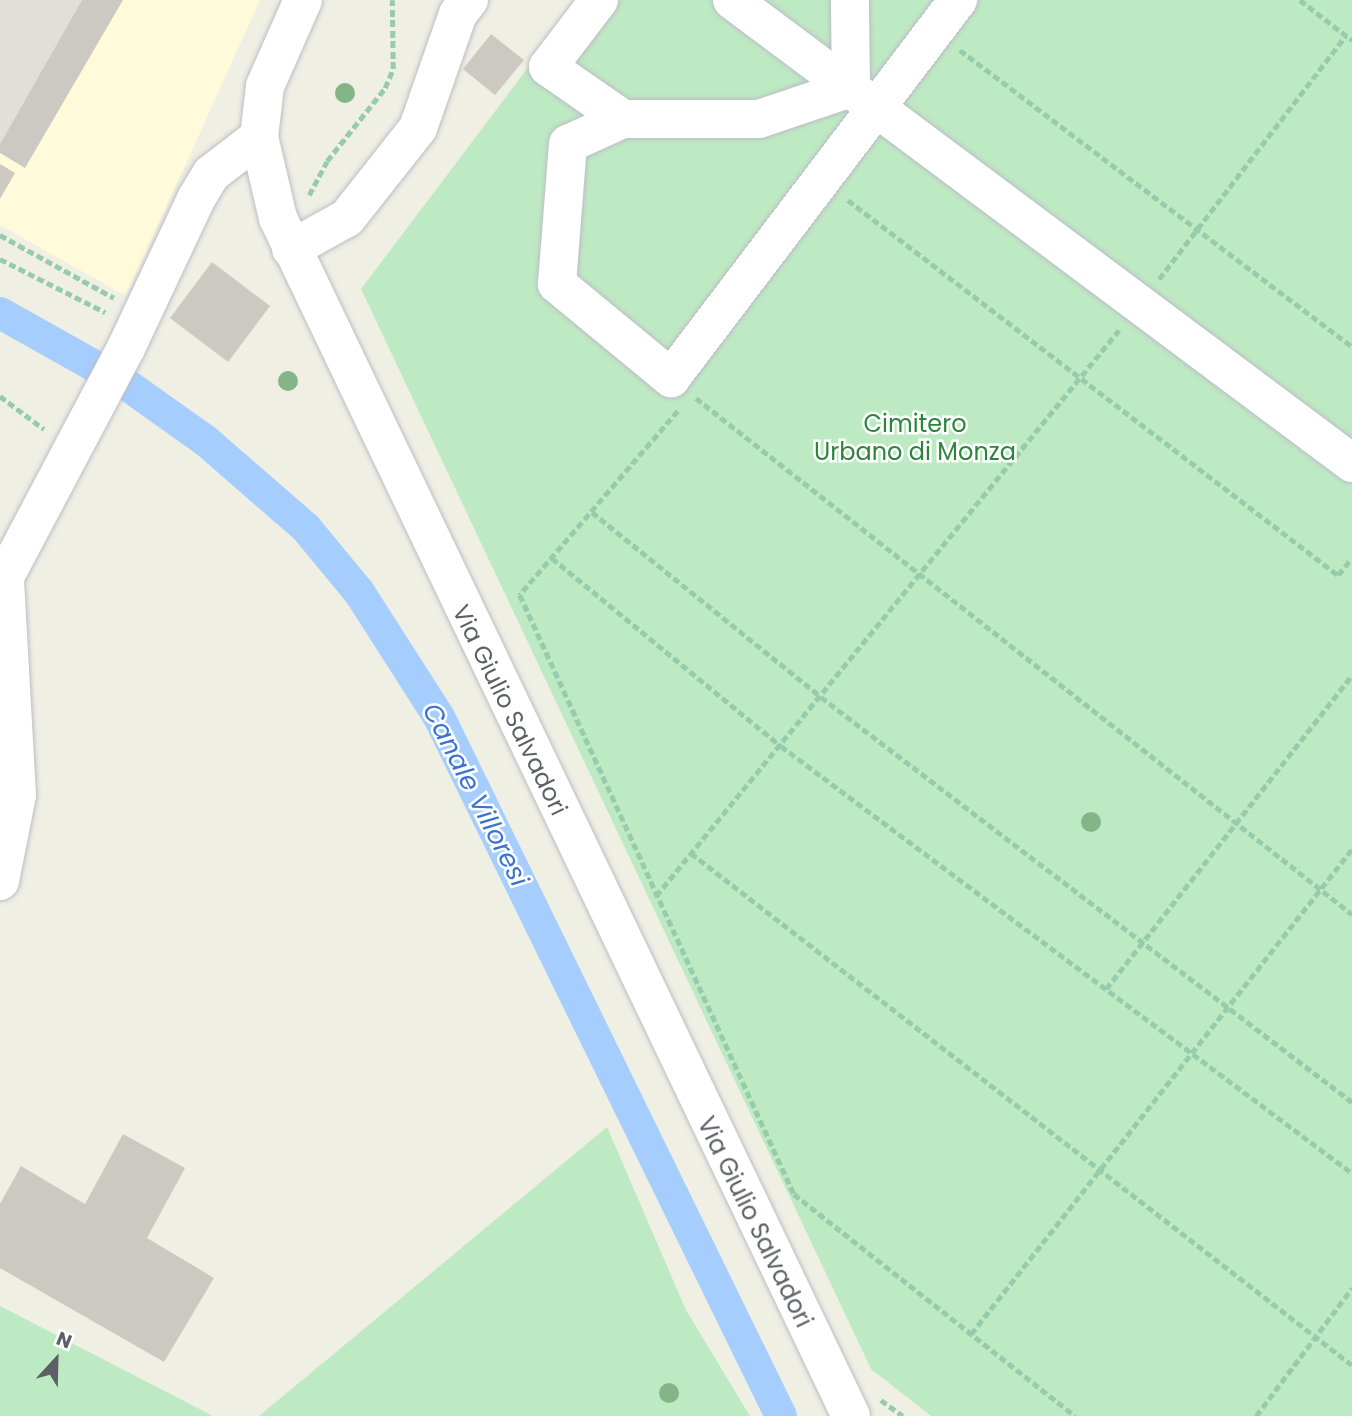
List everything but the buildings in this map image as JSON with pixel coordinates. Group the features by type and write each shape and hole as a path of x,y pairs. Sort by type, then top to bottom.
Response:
{"street":[{"name":"Via Giulio Salvadori","path":"303,0 265,86 259,136 264,175 306,241 857,1408"},
{"path":"306,241 347,218 418,128 458,14 469,0"},
{"path":"599,0 548,67 623,119"},
{"path":"732,0 1352,463"},
{"path":"850,0 862,97"},
{"path":"862,97 759,119 623,119 568,144 557,284 671,378 819,178 862,97 934,31 958,0"},
{"path":"0,881 17,795 3,583 70,449 103,394 211,174 259,136"}],"path":[{"path":"306,241 309,192 385,88 393,69 392,0"},
{"path":"1300,0 1352,40"},
{"path":"934,31 1352,346"},
{"path":"656,896 921,577 1079,380 1198,230 1346,35"},
{"path":"819,178 1079,380 1338,575 1351,560"},
{"path":"0,235 136,329"},
{"path":"0,259 136,329"},
{"path":"1075,1416 794,1194 520,596 692,395 1352,914"},
{"path":"0,396 70,449"},
{"path":"592,512 821,697 1141,944 1352,1102"},
{"path":"552,558 781,746 1352,1173"},
{"path":"1106,989 1352,674"},
{"path":"971,1334 1103,1173 1352,849"},
{"path":"691,853 1352,1366"},
{"path":"1256,1416 1352,1288"},
{"path":"857,1408 903,1416"}],"shaded area":[{"path":"0,0 82,0 0,144"},
{"path":"82,0 260,0 126,296 0,225 0,144"}],"green space":[{"name":"Cimitero Urbano di Monza","path":"579,0 1352,0 1352,1416 931,1416 871,1369 361,289"},
{"path":"607,1127 686,1310 750,1416 259,1416"},
{"path":"0,1306 213,1416 0,1416"}],"waterway":[{"name":"Canale Villoresi","path":"0,313 123,382 206,441 306,528 359,592 439,717 781,1416"}]}
